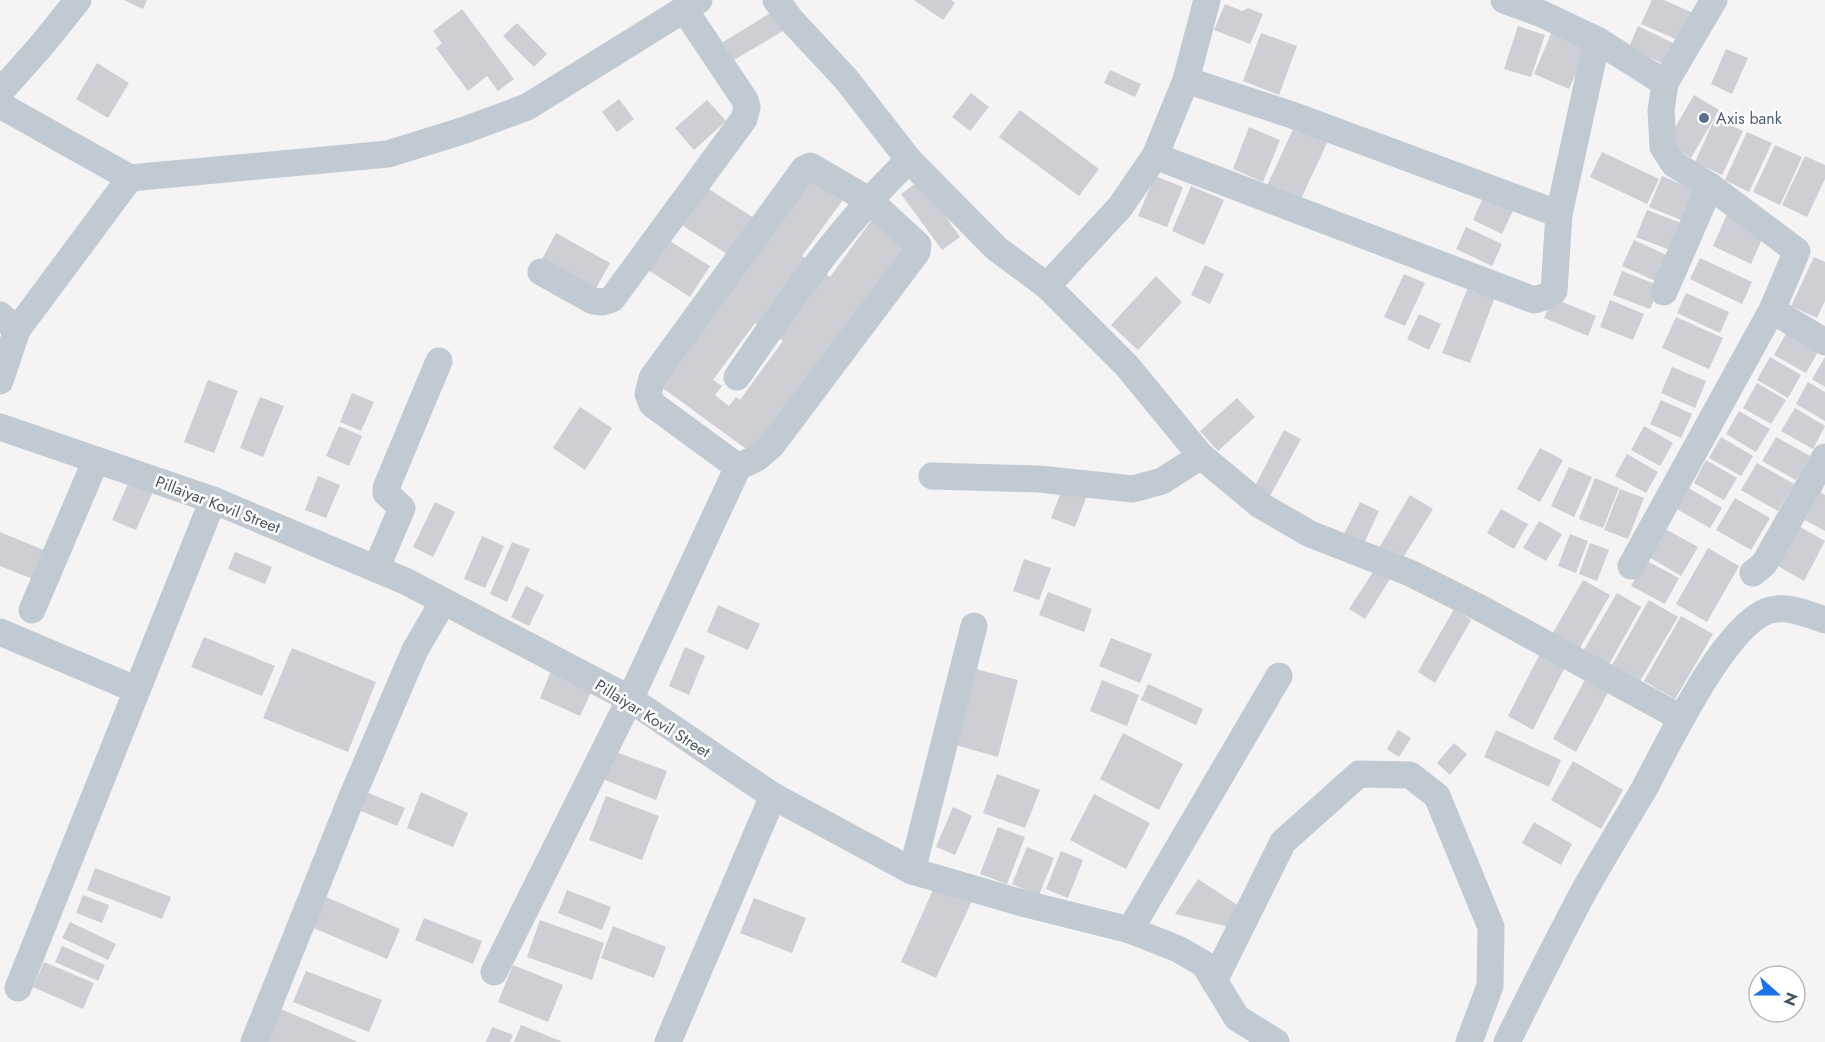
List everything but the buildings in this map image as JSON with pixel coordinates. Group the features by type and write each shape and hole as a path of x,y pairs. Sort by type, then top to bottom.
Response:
{"street":[{"path":"0,92 42,46 78,0"},
{"path":"776,0 791,20 846,79 909,160 997,249 1047,286 1127,366 1201,456 1260,505 1310,534 1431,583 1681,718"},
{"path":"1047,286 1120,207 1155,156 1186,80 1206,0"},
{"path":"1504,0 1560,10 1598,39 1665,83"},
{"path":"1631,566 1772,310 1797,251 1710,186 1674,164 1663,147 1661,111 1665,83 1714,0"},
{"path":"0,105 130,178 388,154 462,131 527,107 692,5 745,100 747,107 744,119 612,299 603,302 592,301 541,272"},
{"path":"1155,156 1534,300 1554,291 1559,214 1598,39"},
{"path":"1186,80 1292,116 1559,214"},
{"path":"737,377 804,280 870,201 909,160"},
{"path":"494,972 630,699 738,467 757,458 772,445 915,257 918,245 870,201 815,168 807,166 652,378 648,394 652,404 738,467"},
{"path":"0,381 8,322 130,178"},
{"path":"1664,292 1710,186"},
{"path":"1772,310 1825,342"},
{"path":"376,569 402,508 386,493 386,488 439,361"},
{"name":"Pillaiyar Kovil Street","path":"0,427 213,500 405,581 630,699 773,796 912,871 1026,904 1130,930 1178,949 1204,964 1237,1018 1276,1042"},
{"path":"932,476 1039,479 1133,489 1162,480 1201,456"},
{"path":"1753,573 1764,564 1825,457"},
{"path":"32,610 96,460"},
{"path":"18,987 213,500"},
{"path":"254,1042 348,807 410,660 443,602"},
{"path":"1507,1042 1584,891 1644,789 1681,718 1729,644 1752,621 1767,611 1780,608 1801,611 1825,620"},
{"path":"912,871 974,626"},
{"path":"0,632 137,690"},
{"path":"1130,930 1280,676"},
{"path":"1214,981 1283,842 1359,774 1410,775 1437,796 1491,927 1490,986 1469,1042"},
{"path":"668,1042 773,796"}],"place":[{"name":"Axis bank","path":"1704,118"}]}
